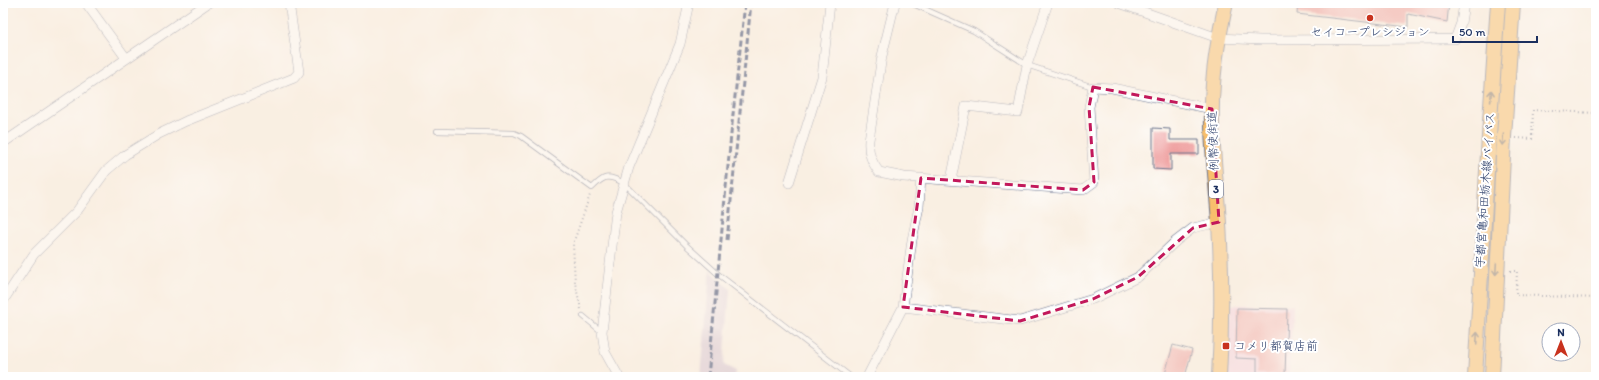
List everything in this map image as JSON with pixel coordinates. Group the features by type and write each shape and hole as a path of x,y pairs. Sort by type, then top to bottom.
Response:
{"main road":[{"name":"例幣使街道","path":"1219,377 1221,349 1221,299 1214,163 1212,84 1218,38 1226,3"},
{"name":"宇都宮亀和田栃木線バイパス","path":"1476,377 1488,144 1498,3"},
{"name":"宇都宮亀和田栃木線バイパス","path":"1492,377 1496,270 1513,3"}],"street":[{"path":"86,3 126,58"},
{"path":"3,143 208,3"},
{"path":"3,300 34,254 77,211 106,171 125,155 159,134 186,121 294,78 299,72 289,3"},
{"path":"619,377 605,352 602,332 616,212 624,183 680,44 689,3"},
{"path":"789,183 822,77 830,3"},
{"path":"895,3 882,56 872,113 868,151 873,164 879,172 904,177 1083,190 1094,182 1089,107 1093,87 1112,88 1212,109"},
{"path":"951,180 966,106 1018,112 1027,65 1048,3"},
{"path":"1119,3 1218,38 1276,40 1455,39 1461,23 1464,3"},
{"path":"867,377 903,307 912,240 919,207 921,178"},
{"path":"903,307 1020,321 1093,299 1138,277 1176,241 1193,228 1218,222"}],"lane":[{"path":"911,3 974,31 1027,65 1093,87"},
{"path":"437,131 514,133 521,136 592,188 600,179 606,177 617,179 624,183 687,246 718,274 851,377"},
{"path":"583,316 602,332"}],"path":[{"path":"1504,137 1532,139 1534,110 1596,113"},
{"path":"583,316 575,283 573,244 592,188"},
{"path":"1496,270 1517,271 1516,294 1596,298"}],"highlighted area":[{"path":"1093,87 1212,109 1219,222 1193,228 1138,277 1093,299 1020,321 903,307 921,178 1083,190 1094,182 1089,107"}],"shaded area":[{"path":"710,270 730,289 724,365 736,371 733,377 701,377"},
{"path":"1230,305 1293,305 1289,377 1226,377"}],"building":[{"name":"セイコープレシジョン","path":"1298,3 1449,3 1447,22 1408,14 1408,27 1297,14"},
{"path":"1153,128 1170,129 1170,140 1199,140 1199,154 1171,154 1171,170 1153,169"},
{"path":"1237,308 1287,309 1285,375 1257,374 1257,359 1236,358"},
{"path":"1173,345 1192,350 1185,377 1165,374"}],"railway":[{"path":"708,377 745,3"},
{"path":"727,240 751,3"}],"place":[{"name":"セイコープレシジョン","path":"1370,18"},
{"name":"コメリ都賀店前","path":"1226,346"}]}
